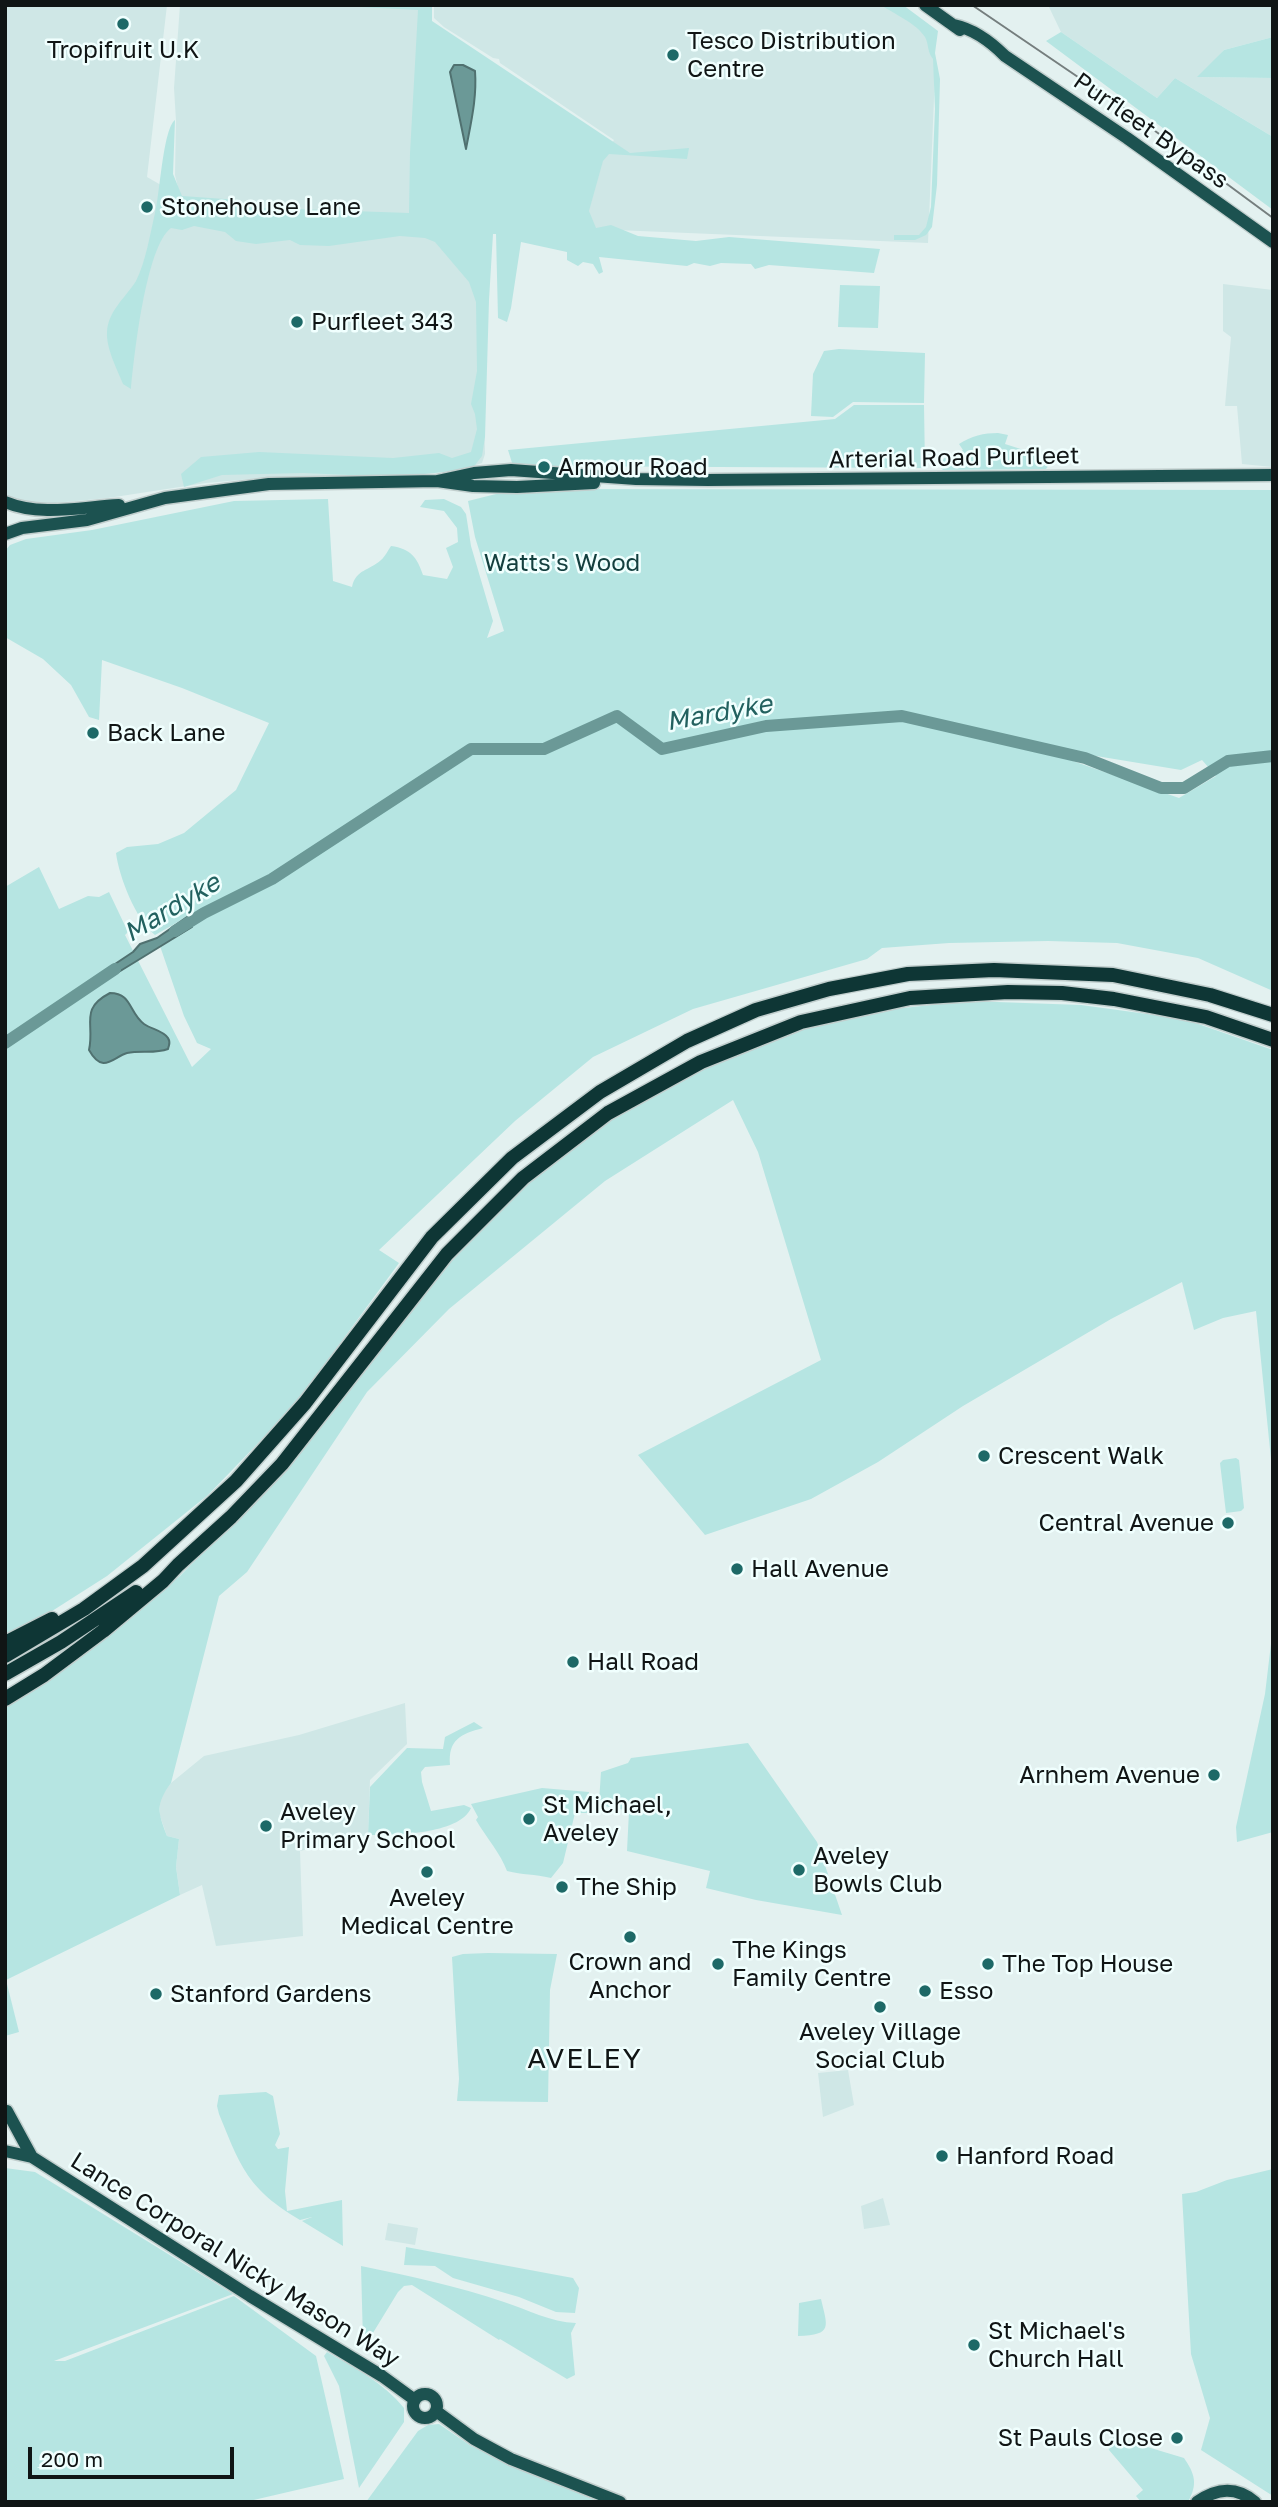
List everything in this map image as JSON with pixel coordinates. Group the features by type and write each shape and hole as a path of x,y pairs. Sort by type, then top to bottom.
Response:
{"highway":[{"path":"5,1656 84,1609 143,1566 208,1508 271,1443 432,1237 512,1158 600,1092 687,1041 756,1010 829,989 908,974 994,970 1113,975 1210,995 1273,1015"},
{"path":"5,1699 44,1675 103,1631 163,1581 231,1517 282,1464 447,1254 523,1178 608,1113 701,1062 801,1022 910,998 1008,992 1062,993 1114,999 1206,1017 1273,1040"},
{"path":"5,1643 68,1609 147,1556 159,1551"},
{"path":"5,1674 61,1642 157,1576 178,1565"}],"main road":[{"name":"Purfleet Bypass","path":"925,5 993,53 1005,56 1127,138 1273,242"},
{"name":"Arterial Road Purfleet","path":"5,534 22,528 87,520 139,504 236,486 269,484 437,481 473,486 517,487 636,479 832,480 1273,475"},
{"name":"Arterial Road Purfleet","path":"5,502 17,508 43,510 139,504"},
{"name":"Lance Corporal Nicky Mason Way","path":"6,2110 33,2157"},
{"name":"Lance Corporal Nicky Mason Way","path":"5,2151 33,2157 250,2296 382,2376 415,2400 413,2407 419,2417 430,2417 436,2411 474,2439 511,2459 620,2502"},
{"path":"1198,2502 1208,2495 1229,2490 1241,2493 1255,2502"}],"shaded area":[{"path":"5,5 167,5 147,177 180,196 175,175 174,88 180,5 425,5 479,228 485,454 482,463 470,467 381,478 263,478 206,483 108,498 44,504 21,501 5,495"},
{"path":"434,5 889,5 931,35 935,74 928,243 592,229 585,214 599,161 614,140 500,63 499,59 493,58 444,27 434,18"},
{"path":"1048,5 1273,5 1273,37 1224,50 1199,77 1273,78 1273,137 1175,78 1157,98 1061,32"},
{"path":"454,65 463,65 475,71 474,100 466,149 450,72"},
{"path":"1223,284 1273,290 1273,467 1242,464 1237,406 1225,406 1231,337 1223,331"},
{"path":"187,917 192,927 104,981 103,972 133,952 140,944 157,938"},
{"path":"110,993 122,996 139,1020 166,1036 170,1042 168,1049 127,1053 108,1062 99,1062 89,1050 91,1011 100,999"},
{"name":"Aveley Primary School","path":"405,1703 407,1744 370,1780 368,1835 300,1851 303,1936 216,1946 202,1885 180,1895 176,1867 179,1839 167,1836 160,1816 160,1798 171,1783 204,1756 299,1735"},
{"path":"848,2070 854,2105 823,2117 818,2073"},
{"path":"883,2198 890,2225 864,2229 861,2206"},
{"path":"388,2223 418,2228 415,2245 385,2240"}],"green space":[{"path":"321,5 432,5 432,21 630,153 689,148 687,159 609,154 603,161 589,211 596,228 611,225 638,236 696,241 729,237 880,249 874,273 769,265 755,269 751,264 721,263 710,266 694,263 687,266 599,257 603,272 599,274 593,264 583,262 578,266 567,260 567,252 521,242 507,322 498,318 496,234 493,234 485,437 482,456 472,469 397,477 303,473 222,475 184,487 181,474 201,457 259,452 393,458 439,453 452,458 471,452 477,429 471,404 477,371 476,302 469,282 435,242 425,238 400,236 329,246 300,245 290,240 256,244 236,241 225,232 194,226 182,230 171,228 162,239 148,278 138,328 131,389 123,384 110,352 108,324 136,281 142,265 157,204 168,136 175,120 173,174 182,196 239,200 239,207 409,213 418,10"},
{"path":"881,5 903,5 938,31 935,53 940,79 937,185 932,227 926,235 915,240 894,240 894,235 919,235 926,227 931,207 935,109 933,59 921,32"},
{"path":"1061,32 1157,98 1175,78 1273,137 1273,210 1046,41"},
{"path":"1273,37 1273,78 1197,77 1224,50"},
{"path":"840,285 880,286 878,328 838,327"},
{"path":"839,349 925,353 924,403 853,402 833,417 811,416 813,374 824,351"},
{"path":"854,405 924,405 925,468 513,466 508,450 835,419"},
{"path":"978,435 1008,435 1005,444 1027,451 1030,445 1049,465 1046,469 943,470 939,466 946,456 950,460 963,450 959,444 964,441"},
{"name":"Watts's Wood","path":"516,489 1273,490 1273,991 1198,958 1117,943 949,943 882,948 867,959 693,1009 593,1057 515,1121 379,1250 399,1263 294,1406 208,1495 107,1576 27,1627 5,1635 5,887 39,867 59,909 88,896 99,897 109,892 128,932 125,935 192,1067 211,1049 197,1043 184,1016 160,946 177,936 187,917 155,935 141,919 130,897 116,853 127,847 158,844 184,833 236,790 269,723 102,660 99,720 89,717 71,685 43,659 5,637 5,551 10,545 26,539 92,530 234,501 328,499 333,581 352,587 357,577 381,560 391,546 404,549 412,555 423,575 447,579 453,567 446,548 458,542 457,528 444,511 420,507 425,500 444,499 461,507 466,514 471,546 493,621 487,638 504,631 475,537 468,501","holes":["1072,752 1181,770 1202,760 1216,776 1179,798 1073,761"]},
{"path":"969,1001 1081,1005 1184,1019 1273,1050 1273,1479 1256,1311 1223,1318 1194,1330 1182,1282 1111,1319 963,1406 878,1462 811,1499 705,1535 638,1455 821,1360 758,1152 733,1100 605,1181 449,1309 367,1392 247,1572 219,1596 171,1783 160,1803 160,1814 167,1836 179,1839 176,1867 180,1895 6,1980 19,2032 5,2036 5,1708 72,1662 180,1576 301,1451 443,1270 542,1168 622,1112 691,1072 776,1038 830,1021 884,1010"},
{"path":"1236,1458 1239,1460 1244,1508 1226,1513 1220,1463"},
{"path":"1273,1627 1273,1832 1237,1842 1236,1827 1265,1694"},
{"path":"474,1722 483,1728 457,1739 451,1750 450,1765 425,1767 421,1772 431,1811 464,1805 471,1808 464,1817 453,1824 424,1832 368,1835 370,1787 407,1748 443,1749 445,1737"},
{"path":"748,1743 817,1842 842,1915 706,1888 710,1871 627,1851 629,1811 605,1806 605,1803 599,1802 601,1772 628,1763 631,1758"},
{"path":"542,1788 589,1792 587,1813 575,1813 563,1863 551,1878 507,1871 476,1820 478,1817 471,1804"},
{"path":"488,1953 557,1954 550,1990 548,2102 457,2101 459,2079 452,1957"},
{"path":"266,2092 273,2096 280,2134 275,2145 278,2149 289,2147 285,2191 287,2211 342,2200 343,2246 302,2221 312,2217 300,2220 268,2198 248,2176 234,2149 219,2114 219,2095"},
{"path":"5,2168 35,2172 233,2294 54,2361 65,2361 234,2296 316,2356 344,2479 245,2502 5,2502"},
{"path":"1273,2169 1273,2496 1201,2450 1210,2418 1191,2354 1182,2194"},
{"path":"406,2247 573,2278 579,2288 575,2313 556,2312 519,2297 453,2278 435,2266 404,2265"},
{"path":"361,2266 451,2286 548,2318 576,2323 571,2333 575,2375 567,2379 412,2285 404,2286 398,2292 368,2341 363,2341"},
{"path":"821,2299 826,2322 823,2331 798,2336 799,2303"},
{"path":"327,2352 378,2384 404,2408 404,2422 359,2488 339,2386 324,2356"},
{"path":"439,2424 471,2446 600,2502 366,2502 418,2431 428,2425"},
{"path":"1114,2437 1184,2458 1194,2479 1188,2502 1141,2502 1136,2496 1143,2490 1109,2450 1108,2445"}],"waterway":[{"name":"Mardyke","path":"175,931 204,913 272,879 471,749 544,749 617,716 662,749 766,726 902,716 1085,758 1161,788 1184,788 1228,761 1273,756"},
{"name":"Mardyke","path":"5,1043 115,969"}],"railway":[{"path":"972,5 1128,111 1273,218"}],"place":[{"name":"Tropifruit U.K","path":"123,24"},
{"name":"Tesco Distribution Centre","path":"673,55"},
{"name":"Stonehouse Lane","path":"147,207"},
{"name":"Purfleet 343","path":"297,322"},
{"name":"Armour Road","path":"544,467"},
{"name":"Back Lane","path":"93,733"},
{"name":"Crescent Walk","path":"984,1456"},
{"name":"Central Avenue","path":"1228,1523"},
{"name":"Hall Avenue","path":"737,1569"},
{"name":"Hall Road","path":"573,1662"},
{"name":"Arnhem Avenue","path":"1214,1775"},
{"name":"St Michael, Aveley","path":"529,1819"},
{"name":"Aveley Primary School","path":"266,1826"},
{"name":"Aveley Bowls Club","path":"799,1870"},
{"name":"Aveley Medical Centre","path":"427,1872"},
{"name":"The Ship","path":"562,1887"},
{"name":"Crown and Anchor","path":"630,1937"},
{"name":"The Kings Family Centre","path":"718,1964"},
{"name":"The Top House","path":"988,1964"},
{"name":"Esso","path":"925,1991"},
{"name":"Stanford Gardens","path":"156,1994"},
{"name":"Aveley Village Social Club","path":"880,2007"},
{"name":"Hanford Road","path":"942,2156"},
{"name":"St Michael's Church Hall","path":"974,2345"},
{"name":"St Pauls Close","path":"1177,2438"}],"district":[{"name":"AVELEY","path":"585,2059"}]}
